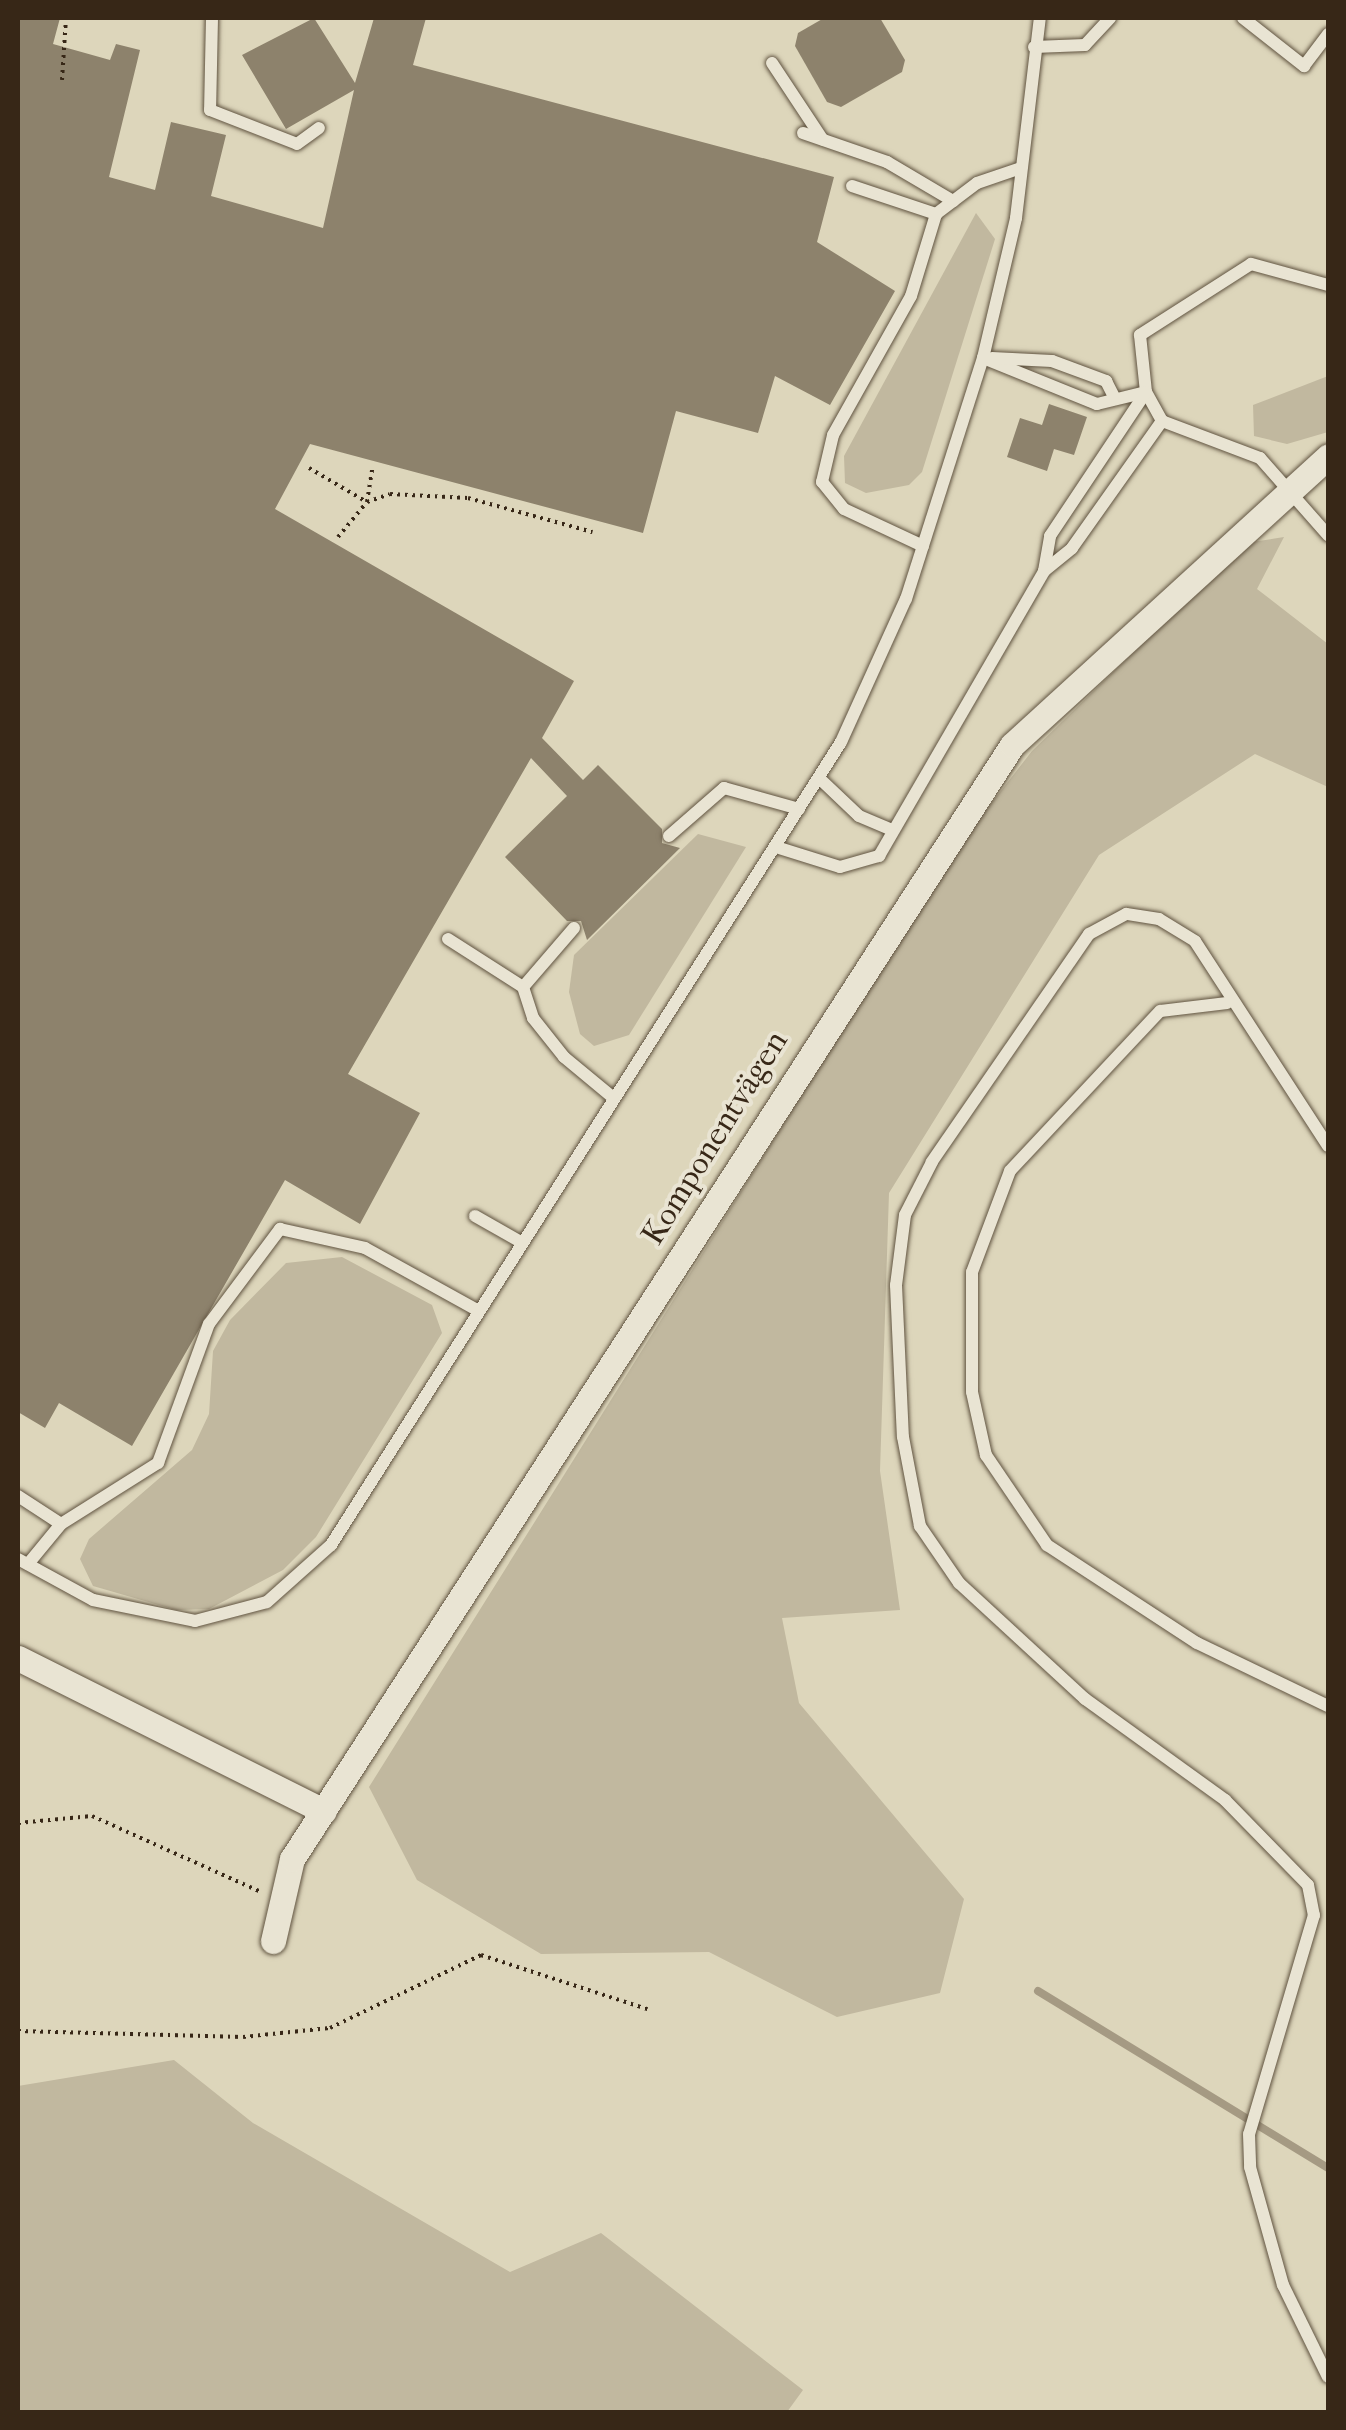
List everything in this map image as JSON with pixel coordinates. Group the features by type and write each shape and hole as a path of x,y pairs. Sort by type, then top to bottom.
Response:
{"street":[{"name":"Komponentvägen","path":"273,1941 278,1899 324,1811 1012,745 1328,456"},
{"path":"18,1658 324,1811"}],"lane":[{"path":"212,18 210,110 297,144 319,128"},
{"path":"475,1309 365,1248 280,1229 209,1324 158,1463 61,1524 23,1561 143,1618 231,1617 267,1602 331,1544 518,1241 820,778 923,546 983,358 1022,168 1040,18"},
{"path":"1034,47 1085,46 1110,18"},
{"path":"1243,18 1304,66 1328,34"},
{"path":"772,63 823,140"},
{"path":"803,134 888,162 953,201"},
{"path":"923,546 844,509 822,482 833,435 912,296 936,214 953,201 1022,168"},
{"path":"852,186 936,214"},
{"path":"1328,284 1268,264 1231,274 1140,335 1146,392 1162,420 1260,458 1291,488 1328,534"},
{"path":"983,358 1052,361 1106,381 1113,395"},
{"path":"983,358 1097,404 1113,395 1146,392"},
{"path":"1044,571 1050,536 1146,392"},
{"path":"776,847 840,867 879,856 890,829 1044,571 1072,548 1162,420"},
{"path":"820,778 859,816 890,829"},
{"path":"669,836 724,788 799,810"},
{"path":"1328,1146 1227,1003 1195,941 1159,919 1126,914 1089,934 972,1098 905,1215 896,1285 903,1436 920,1526 959,1583 1085,1699 1225,1800 1308,1884 1314,1914 1250,2150 1283,2286 1328,2377"},
{"path":"522,987 574,928"},
{"path":"448,938 522,987 533,1018 564,1056 611,1096"},
{"path":"1227,1003 1160,1011 1010,1171 972,1272 972,1392 986,1454 1047,1545 1197,1643 1328,1706"},
{"path":"475,1216 518,1241"},
{"path":"18,1496 61,1524"}],"path":[{"path":"62,80 66,18"},
{"path":"338,538 366,502 373,466"},
{"path":"309,468 366,502 390,494 468,498 592,532"},
{"path":"18,1823 92,1816 278,1899"},
{"path":"18,2031 243,2037 330,2028 480,1956 647,2009"}],"shaded area":[{"path":"976,213 995,239 922,472 909,485 866,493 845,483 844,456"},
{"path":"1328,376 1328,432 1287,444 1254,436 1253,405"},
{"path":"1284,537 1257,589 1328,644 1328,787 1255,754 1099,855 889,1193 880,1471 900,1610 782,1618 799,1703 964,1899 940,1993 837,2017 709,1952 541,1954 417,1880 369,1787 954,851 1032,751 1246,543"},
{"path":"698,834 746,847 629,1035 594,1046 580,1034 569,992 574,955"},
{"path":"342,1257 432,1305 442,1333 316,1537 283,1570 209,1609 176,1610 93,1586 80,1559 89,1539 192,1450 209,1414 213,1351 230,1320 286,1263"},
{"path":"174,2060 253,2123 510,2272 601,2233 803,2390 787,2412 18,2412 18,2086"}],"building":[{"path":"18,18 60,18 53,44 110,60 116,44 140,50 109,177 155,190 171,122 226,135 211,196 323,228 354,90 286,129 242,55 314,18 355,83 374,18 426,18 413,65 834,177 817,242 895,291 830,405 775,376 758,433 676,411 643,533 310,444 275,509 574,681 542,738 583,780 598,765 662,829 662,843 680,848 587,940 581,921 567,921 505,857 567,796 531,758 348,1074 420,1113 360,1224 285,1180 132,1446 59,1403 45,1428 18,1412"},
{"path":"824,18 880,18 905,60 902,72 841,107 827,102 795,46 798,33"},
{"path":"1049,404 1087,417 1074,455 1054,449 1047,471 1007,457 1020,418 1042,425"}],"waterway":[{"path":"1038,1991 1328,2168"}]}
